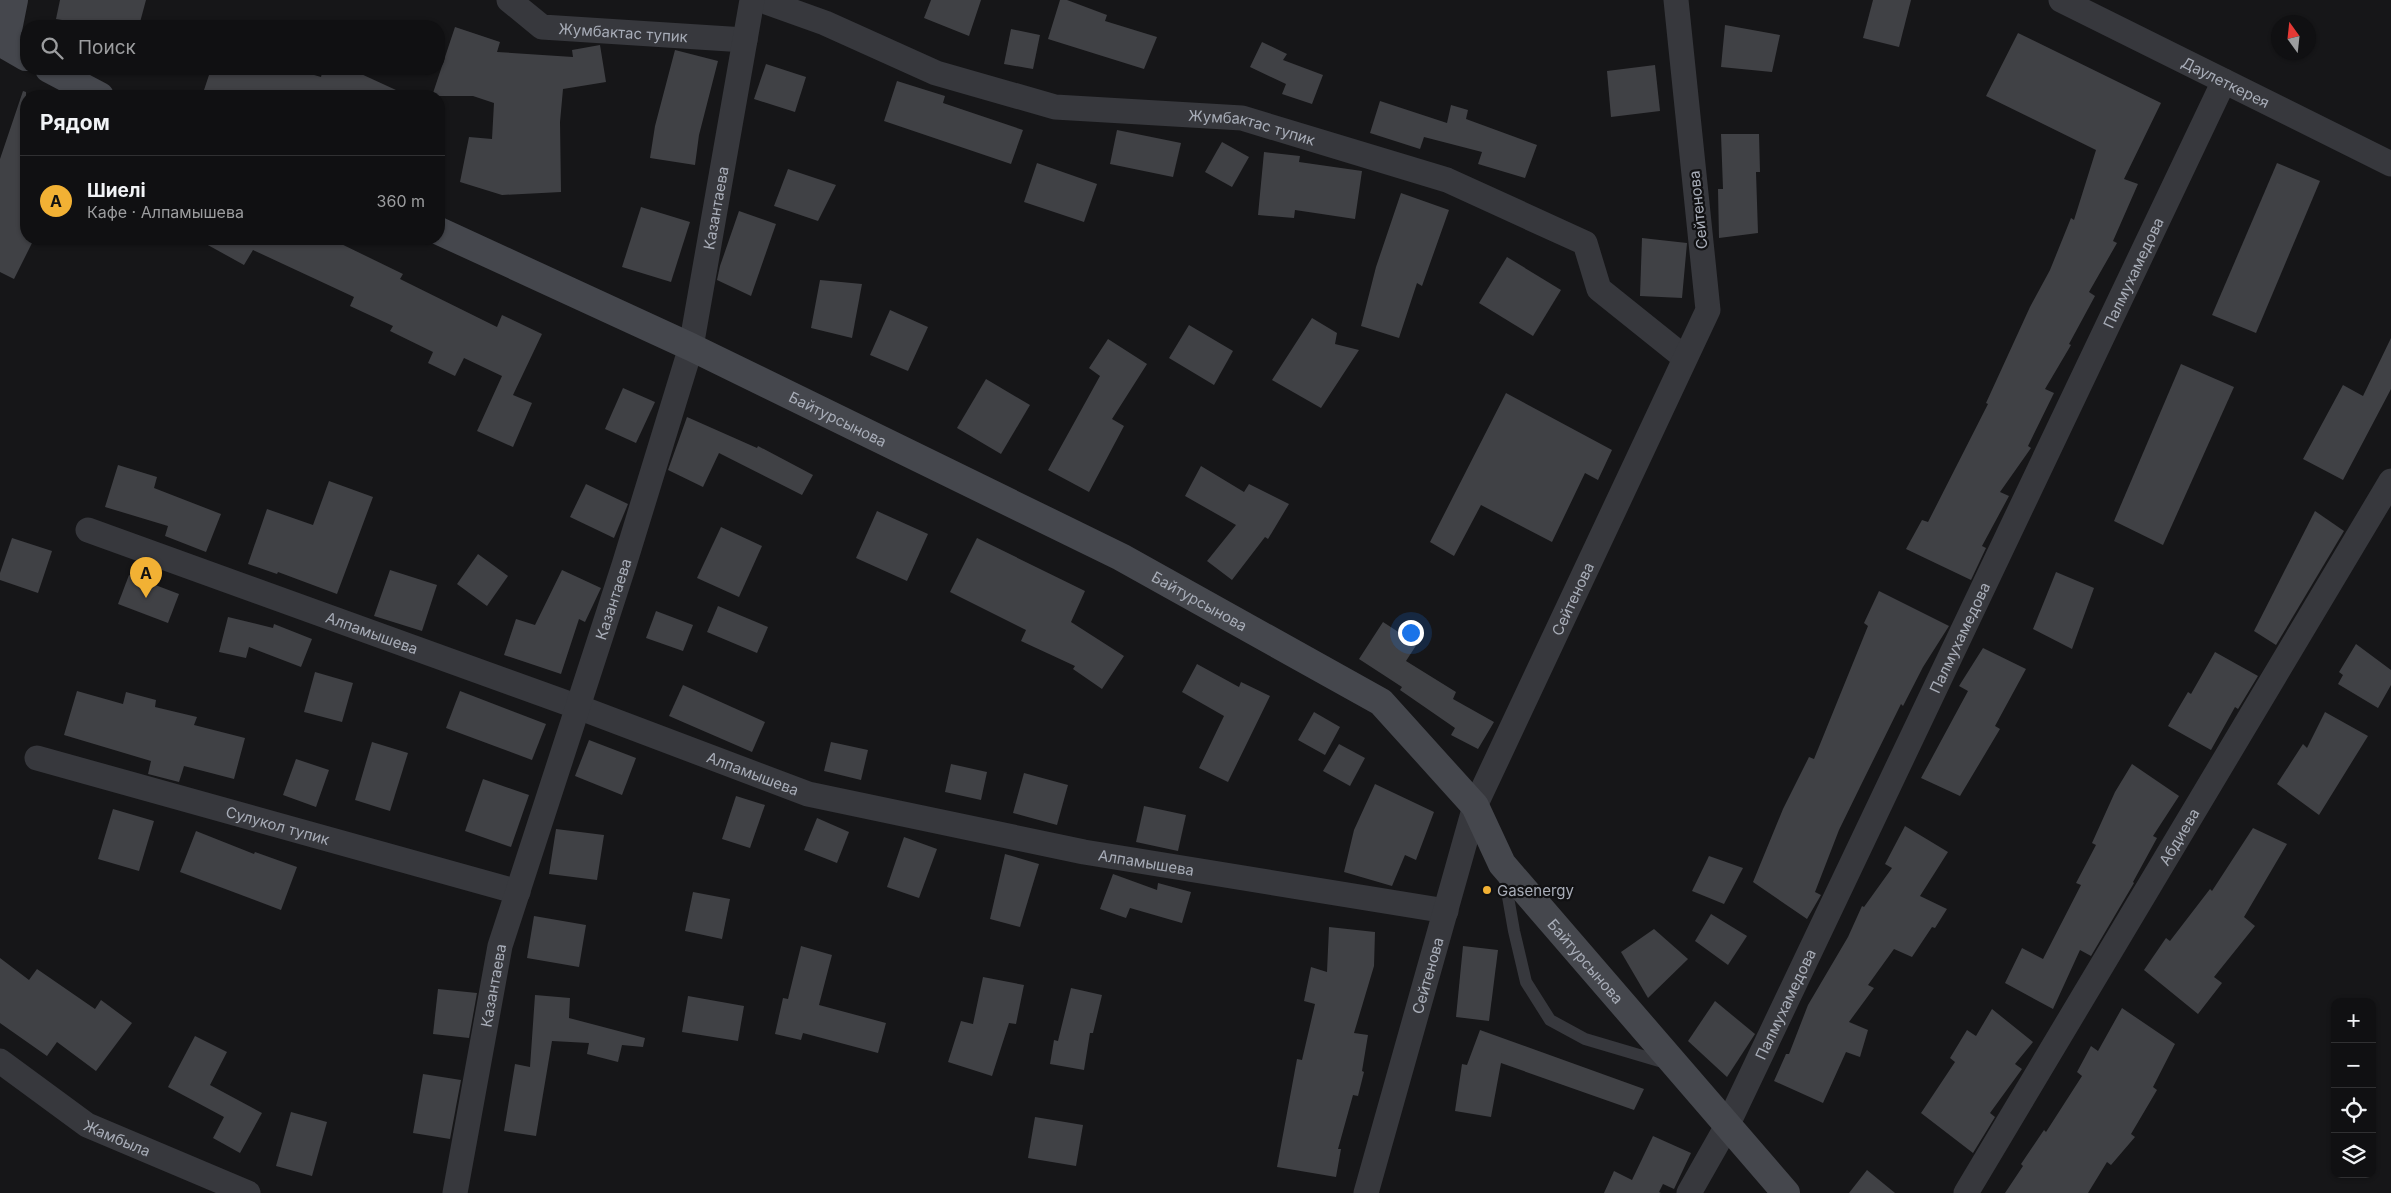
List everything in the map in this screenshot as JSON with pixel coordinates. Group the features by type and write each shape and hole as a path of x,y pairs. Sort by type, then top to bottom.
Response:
{"main road":[{"path":"10,53 14,0"},
{"path":"60,75 89,90"},
{"name":"Байтурсынова","path":"445,234 691,347 1121,557 1381,702 1475,806 1502,864 1786,1193"}],"street":[{"name":"Жумбактас тупик","path":"509,0 542,27 745,40"},
{"name":"Казантаева","path":"455,1193 500,946 578,707 691,347 752,0"},
{"name":"Жумбактас тупик","path":"761,0 825,22 936,73 1055,107 1242,118 1447,180 1585,243 1599,289 1685,358"},
{"name":"Сейтенова","path":"1366,1193 1475,806 1708,310 1676,0"},
{"name":"Даулеткерея","path":"2061,0 2391,164"},
{"name":"Палмухамедова","path":"1689,1193 1727,1126 2224,81"},
{"name":"Абдиева","path":"1966,1193 2391,481"},
{"name":"Алпамышева","path":"88,530 578,707 808,794 1084,852 1446,911"},
{"name":"Сулукол тупик","path":"37,758 518,892"},
{"name":"Жамбыла","path":"0,1061 86,1125 248,1193"}],"lane":[{"path":"1502,864 1514,932 1526,982 1550,1020 1585,1039 1677,1066"}],"building":[{"path":"60,0 146,0 141,20 56,19"},
{"path":"931,0 981,0 969,36 924,18"},
{"path":"1060,0 1067,0 1107,15 1105,21 1157,37 1144,69 1048,39"},
{"path":"1873,0 1911,0 1899,47 1863,38"},
{"path":"1725,25 1780,35 1772,72 1721,67"},
{"path":"455,27 500,42 497,52 573,57 572,50 600,45 606,82 563,89 560,122 561,192 502,195 460,182 469,137 492,139 494,103 473,96 445,96 445,90 434,90 439,75 445,75 445,57"},
{"path":"1011,29 1040,35 1033,69 1004,64"},
{"path":"2018,33 2161,103 2124,179 2138,184 2113,241 2117,243 2089,292 2095,296 2069,344 2071,345 2045,389 2054,393 2028,446 2031,448 2000,492 2009,496 1982,546 1986,548 1971,580 1906,549 1922,520 1928,522 1988,404 1986,403 2030,307 2050,270 2071,218 2074,220 2096,150 1986,96"},
{"path":"1262,42 1287,54 1283,60 1323,75 1312,104 1282,94 1286,84 1250,67"},
{"path":"675,50 718,61 699,135 695,165 650,158 655,126"},
{"path":"766,64 806,77 795,112 754,99"},
{"path":"1655,65 1660,111 1611,117 1607,71"},
{"path":"209,75 314,75 321,77 322,75 363,75 396,90 204,90"},
{"path":"897,81 945,96 943,103 1023,130 1011,164 884,121"},
{"path":"20,100 20,245 31,245 14,279 0,272 0,159"},
{"path":"1380,101 1447,123 1451,105 1468,110 1466,119 1537,145 1525,178 1478,164 1482,152 1424,137 1420,149 1370,133"},
{"path":"1117,130 1181,143 1173,177 1110,164"},
{"path":"1721,134 1759,134 1760,172 1756,172 1758,233 1719,238 1718,189 1723,189"},
{"path":"1222,142 1249,157 1232,187 1205,172"},
{"path":"1264,152 1300,156 1299,162 1362,171 1355,219 1295,210 1294,218 1258,215"},
{"path":"1037,163 1097,184 1084,222 1024,202"},
{"path":"2277,163 2320,181 2256,333 2212,315"},
{"path":"788,169 836,185 818,221 774,206"},
{"path":"1401,193 1449,210 1422,286 1417,283 1399,338 1361,326 1376,267"},
{"path":"641,207 690,222 671,282 622,267"},
{"path":"739,211 776,224 751,296 717,280"},
{"path":"1642,238 1687,243 1682,298 1640,296"},
{"path":"208,245 343,245 403,274 400,279 497,327 502,315 542,334 513,395 532,403 513,447 477,431 502,376 464,358 455,376 428,363 433,352 390,331 393,326 350,306 354,297 253,250 244,265"},
{"path":"1507,257 1561,290 1533,336 1479,303"},
{"path":"820,280 862,284 852,338 811,328"},
{"path":"890,310 928,327 908,371 870,355"},
{"path":"1312,318 1337,333 1335,344 1359,350 1321,408 1272,380"},
{"path":"1189,325 1233,351 1214,385 1169,358"},
{"path":"2391,338 2391,389 2343,480 2303,459 2343,385 2363,396"},
{"path":"1108,339 1147,364 1112,419 1124,426 1089,492 1048,470 1100,376 1089,368"},
{"path":"2181,364 2234,387 2163,545 2114,521"},
{"path":"986,379 1030,405 1001,454 957,428"},
{"path":"623,388 655,402 636,443 605,429"},
{"path":"1506,393 1612,450 1598,480 1585,473 1552,542 1481,505 1454,556 1430,542"},
{"path":"687,417 757,448 758,446 813,475 802,495 719,453 703,487 668,470"},
{"path":"118,465 157,477 154,488 221,514 206,552 165,536 168,526 105,507"},
{"path":"1201,466 1244,492 1249,484 1289,504 1268,539 1265,537 1232,580 1207,561 1236,525 1185,496"},
{"path":"329,481 373,497 337,594 278,572 277,574 248,564 267,509 313,525"},
{"path":"586,484 628,504 614,538 570,517"},
{"path":"877,511 928,534 907,581 856,558"},
{"path":"2315,511 2344,531 2276,645 2254,631"},
{"path":"721,527 762,546 739,597 697,578"},
{"path":"12,538 52,551 38,593 0,580 0,573"},
{"path":"977,538 1085,591 1071,622 1124,656 1102,689 1073,669 1075,666 1021,641 1026,630 950,592"},
{"path":"478,554 508,576 487,606 457,584"},
{"path":"390,570 437,585 422,631 374,616"},
{"path":"562,570 601,588 585,622 579,619 561,674 504,655 516,619 535,625"},
{"path":"2056,572 2094,588 2072,649 2033,629"},
{"path":"129,575 179,594 168,623 118,604"},
{"path":"1879,591 1949,626 1923,667 1903,706 1901,704 1839,830 1815,892 1821,895 1807,919 1753,882 1783,809 1809,757 1814,759 1868,626 1864,623"},
{"path":"718,606 768,627 757,653 707,632"},
{"path":"656,611 693,625 683,651 646,638"},
{"path":"228,617 273,628 274,624 312,639 301,667 249,647 246,658 219,652"},
{"path":"1383,622 1417,644 1406,661 1456,692 1453,699 1494,722 1478,749 1451,735 1455,728 1400,690 1402,687 1359,659"},
{"path":"2356,644 2391,670 2391,685 2378,708 2338,684 2343,675 2339,672"},
{"path":"1983,648 2026,669 1995,726 2000,729 1960,796 1921,778 1968,691 1959,686"},
{"path":"2215,652 2258,676 2238,709 2235,707 2211,750 2168,726 2188,692 2191,694"},
{"path":"1197,664 1239,687 1241,682 1270,696 1228,782 1199,768 1224,716 1182,692"},
{"path":"315,672 353,683 342,722 304,712"},
{"path":"683,685 765,722 752,752 669,716"},
{"path":"77,691 123,704 126,692 156,700 155,707 197,717 194,725 245,738 234,779 184,766 179,782 148,774 151,761 64,735"},
{"path":"460,691 546,724 532,760 446,728"},
{"path":"1314,712 1340,727 1325,755 1298,740"},
{"path":"2325,712 2368,736 2319,815 2277,784 2303,744 2307,748"},
{"path":"589,740 636,758 622,795 575,776"},
{"path":"372,742 408,753 390,811 355,800"},
{"path":"831,742 868,750 861,780 824,771"},
{"path":"1339,744 1365,758 1350,786 1323,771"},
{"path":"296,759 329,770 316,807 283,795"},
{"path":"951,764 987,772 981,800 945,792"},
{"path":"2132,764 2179,796 2153,836 2157,838 2134,883 2091,956 2080,950 2053,1009 2005,983 2022,948 2043,959 2081,885 2076,883 2096,845 2092,843 2115,792"},
{"path":"1024,773 1068,785 1057,825 1013,813"},
{"path":"483,779 529,795 511,847 465,831"},
{"path":"1375,784 1434,812 1416,860 1405,855 1392,886 1344,872 1354,830"},
{"path":"736,796 765,805 750,848 722,839"},
{"path":"1144,806 1186,815 1178,851 1136,842"},
{"path":"113,809 154,821 139,871 98,859"},
{"path":"817,818 849,832 837,863 804,850"},
{"path":"1905,826 1948,852 1920,896 1947,909 1935,928 1932,927 1912,957 1894,949 1868,985 1874,988 1849,1022 1868,1030 1860,1057 1846,1052 1823,1103 1774,1081 1786,1054 1789,1054 1808,1005 1848,937 1862,906 1864,907 1892,868 1885,864"},
{"path":"2253,828 2287,844 2244,917 2255,926 2214,977 2222,983 2198,1014 2144,970 2166,938 2170,941 2210,889 2212,891"},
{"path":"556,829 604,835 597,880 549,874"},
{"path":"196,831 254,854 255,852 297,867 281,910 180,872"},
{"path":"904,837 937,849 919,898 887,887"},
{"path":"1005,854 1039,864 1020,927 990,919"},
{"path":"1709,856 1743,868 1724,904 1692,891"},
{"path":"1113,874 1157,890 1158,883 1191,892 1182,923 1130,908 1126,918 1100,909"},
{"path":"693,892 730,899 722,939 685,931"},
{"path":"1711,914 1747,936 1728,965 1695,941"},
{"path":"534,916 586,925 579,967 527,958"},
{"path":"1329,927 1375,932 1374,966 1354,1033 1368,1035 1362,1071 1364,1072 1358,1096 1353,1095 1338,1149 1341,1149 1336,1177 1277,1167 1297,1059 1302,1060 1315,1004 1304,1001 1311,967 1327,972"},
{"path":"1654,929 1688,959 1648,998 1621,952"},
{"path":"801,946 832,955 819,1005 886,1023 878,1053 803,1033 801,1040 775,1034 783,998 788,999"},
{"path":"1463,946 1498,950 1489,1021 1456,1017"},
{"path":"0,958 29,980 37,969 95,1009 101,1000 132,1023 96,1071 57,1042 47,1056 0,1023"},
{"path":"983,977 1024,985 1016,1024 1009,1023 992,1076 948,1062 961,1021 973,1024"},
{"path":"1071,988 1102,995 1093,1033 1090,1033 1084,1070 1050,1064 1054,1040 1058,1041"},
{"path":"438,989 477,993 469,1038 433,1034"},
{"path":"535,995 570,998 569,1018 645,1038 643,1047 622,1045 618,1062 587,1054 589,1043 552,1041 536,1136 504,1131 515,1064 530,1067"},
{"path":"688,996 744,1006 738,1041 682,1032"},
{"path":"1715,1001 1755,1034 1727,1077 1688,1041"},
{"path":"2122,1008 2175,1044 2153,1087 2157,1090 2131,1134 2135,1137 2111,1165 2107,1162 2088,1193 2005,1193 2023,1166 2021,1164 2044,1130 2046,1132 2082,1076 2077,1072 2091,1046 2098,1051"},
{"path":"1992,1009 2033,1042 2015,1064 2022,1069 1990,1113 1995,1117 1973,1153 1921,1113 1955,1062 1950,1058 1967,1030 1976,1036"},
{"path":"1480,1030 1644,1089 1634,1110 1501,1063 1491,1117 1455,1111 1462,1064 1467,1065"},
{"path":"195,1036 227,1052 210,1085 262,1113 240,1153 213,1138 224,1117 168,1087"},
{"path":"423,1074 461,1080 450,1139 413,1133"},
{"path":"291,1112 327,1122 312,1176 276,1166"},
{"path":"1035,1117 1083,1125 1076,1166 1028,1158"},
{"path":"1653,1136 1691,1153 1674,1189 1663,1184 1659,1192 1661,1193 1604,1193 1614,1171 1632,1180"},
{"path":"1867,1170 1895,1193 1849,1193"}],"place":[{"name":"Шиелі","path":"146,598"},
{"name":"Gasenergy","path":"1487,890"}]}
